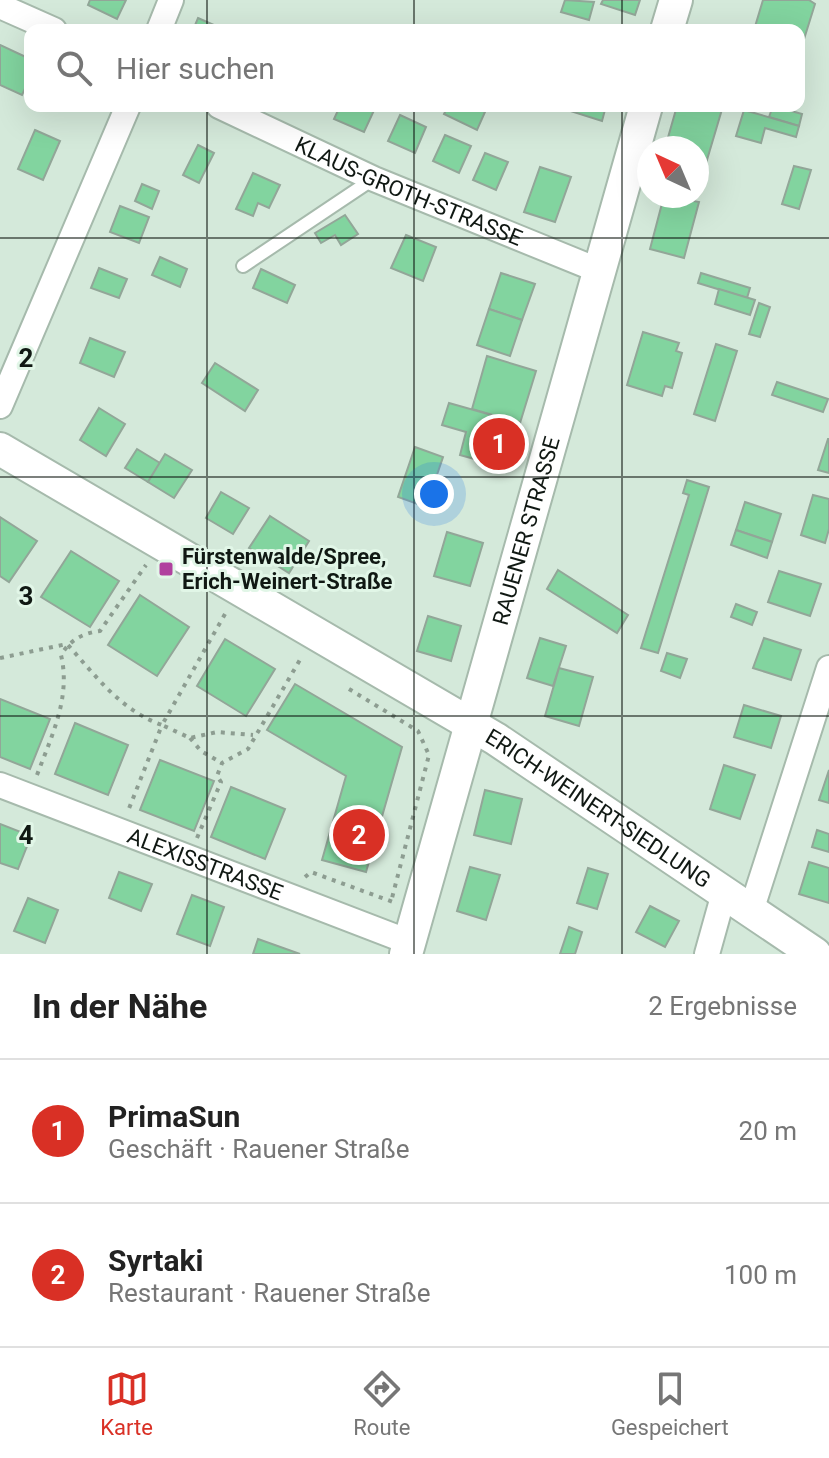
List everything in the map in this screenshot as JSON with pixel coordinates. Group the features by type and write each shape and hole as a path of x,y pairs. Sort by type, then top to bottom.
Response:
{"main road":[{"path":"669,24 676,0"},
{"name":"RAUENER STRASSE","path":"399,943 471,726 644,112"},
{"name":"ERICH-WEINERT-SIEDLUNG","path":"0,449 471,726 815,954"}],"street":[{"path":"161,24 171,0"},
{"path":"0,6 40,24"},
{"path":"0,406 125,112"},
{"name":"KLAUS-GROTH-STRASSE","path":"232,112 374,179 600,271"},
{"path":"751,911 829,668"},
{"name":"ALEXISSTRASSE","path":"0,785 399,943"},
{"name":"ERICH-WEINERT-SIEDLUNG","path":"707,954 724,893"}],"lane":[{"path":"243,266 374,179"}],"path":[{"path":"0,658 67,644 87,632 100,631 147,563"},
{"path":"119,832 162,725 226,612 238,620"},
{"path":"67,644 117,700 144,718 190,738 201,751 222,763"},
{"path":"35,781 61,711 66,676 61,655 67,644"},
{"path":"288,651 314,667"},
{"path":"195,844 221,782 217,776 222,763 248,749 253,735 301,658"},
{"path":"341,683 418,731 429,755 399,943"},
{"path":"190,738 217,732 253,735"}],"building":[{"path":"90,0 126,0 117,19 88,5"},
{"path":"565,0 594,2 589,20 561,12"},
{"path":"603,0 640,0 635,15 601,4"},
{"path":"763,0 809,0 815,4 805,36 805,24 756,24"},
{"path":"198,18 212,24 196,24"},
{"path":"0,45 24,56 24,91 22,95 0,85"},
{"path":"337,112 373,112 364,132 334,119"},
{"path":"445,112 485,112 477,130"},
{"path":"573,112 604,112 602,121"},
{"path":"675,112 721,112 709,153 709,136 668,136"},
{"path":"743,112 799,126 796,137 765,128 761,143 736,136"},
{"path":"771,112 802,114 799,126 769,117"},
{"path":"400,115 426,127 415,153 388,141"},
{"path":"35,130 60,141 43,180 18,169"},
{"path":"445,135 471,146 459,173 433,161"},
{"path":"198,145 214,153 199,183 183,175"},
{"path":"485,153 508,162 496,190 473,180"},
{"path":"794,166 811,170 799,209 782,204"},
{"path":"540,167 571,177 555,222 524,212"},
{"path":"253,173 280,185 269,208 258,203 253,216 236,209"},
{"path":"142,184 159,191 152,209 135,201"},
{"path":"120,206 149,217 139,243 110,232"},
{"path":"661,208 697,208 684,258 650,249"},
{"path":"345,215 358,234 341,245 335,235 321,243 315,233"},
{"path":"406,235 436,247 423,281 391,268"},
{"path":"160,257 187,269 180,287 152,275"},
{"path":"99,268 127,279 119,298 91,288"},
{"path":"261,269 295,285 287,303 253,288"},
{"path":"501,273 535,284 522,320 489,309"},
{"path":"701,273 750,288 747,298 698,283"},
{"path":"719,289 755,300 750,315 715,304"},
{"path":"759,303 770,307 760,337 749,334"},
{"path":"489,309 522,320 510,356 477,345"},
{"path":"643,332 679,343 676,351 682,353 672,388 665,386 662,396 627,385"},
{"path":"90,338 125,352 114,377 80,363"},
{"path":"716,344 737,351 715,421 694,414"},
{"path":"487,356 536,371 520,423 472,409"},
{"path":"215,363 258,390 245,411 202,383"},
{"path":"777,382 828,399 823,412 772,395"},
{"path":"449,403 520,423 507,468 460,455 466,432 442,425"},
{"path":"99,408 125,424 106,456 80,440"},
{"path":"829,439 829,473 818,470"},
{"path":"415,447 443,457 426,507 398,497"},
{"path":"137,449 160,463 148,482 125,468"},
{"path":"165,454 192,470 174,498 148,482"},
{"path":"687,480 709,487 658,653 641,648 689,495 683,493"},
{"path":"221,492 249,508 233,534 206,518"},
{"path":"813,495 829,499 829,529 825,543 801,535"},
{"path":"745,502 781,514 772,542 736,530"},
{"path":"270,516 309,541 289,573 249,548"},
{"path":"0,517 37,541 9,582 0,576"},
{"path":"736,530 772,542 767,558 731,545"},
{"path":"447,532 483,543 470,586 434,576"},
{"path":"71,551 119,581 90,627 41,597"},
{"path":"558,570 628,615 617,633 547,589"},
{"path":"779,571 821,584 810,616 768,602"},
{"path":"140,595 189,627 157,676 108,645"},
{"path":"736,604 757,612 752,625 731,617"},
{"path":"428,616 461,626 451,661 417,651"},
{"path":"540,638 566,646 553,686 527,678"},
{"path":"764,638 801,650 791,680 753,668"},
{"path":"225,639 275,669 246,716 197,686"},
{"path":"667,653 687,659 680,678 661,671"},
{"path":"559,668 593,677 579,726 545,716"},
{"path":"295,684 402,747 366,872 322,860 346,776 267,730"},
{"path":"0,699 50,719 30,769 0,757"},
{"path":"744,705 781,716 771,748 734,737"},
{"path":"75,723 128,745 108,795 55,774"},
{"path":"160,760 214,781 194,831 140,810"},
{"path":"724,765 755,775 740,819 710,809"},
{"path":"829,770 829,803 819,800"},
{"path":"231,787 285,809 265,859 211,837"},
{"path":"485,790 522,799 511,844 474,835"},
{"path":"0,824 31,836 18,869 0,863"},
{"path":"817,830 829,834 829,852 812,847"},
{"path":"809,862 829,868 829,903 799,894"},
{"path":"470,867 500,875 486,920 457,911"},
{"path":"588,868 608,874 597,909 577,903"},
{"path":"119,872 152,884 141,911 109,898"},
{"path":"192,895 224,907 210,946 177,934"},
{"path":"28,898 58,910 45,943 14,931"},
{"path":"650,906 679,921 665,947 636,932"},
{"path":"569,927 582,932 575,954 560,954"},
{"path":"258,939 300,954 253,954"}],"place":[{"name":"PrimaSun","path":"499,444"},
{"name":"Fürstenwalde/Spree, Erich-Weinert-Straße","path":"166,569"},
{"name":"Syrtaki","path":"359,835"}]}
